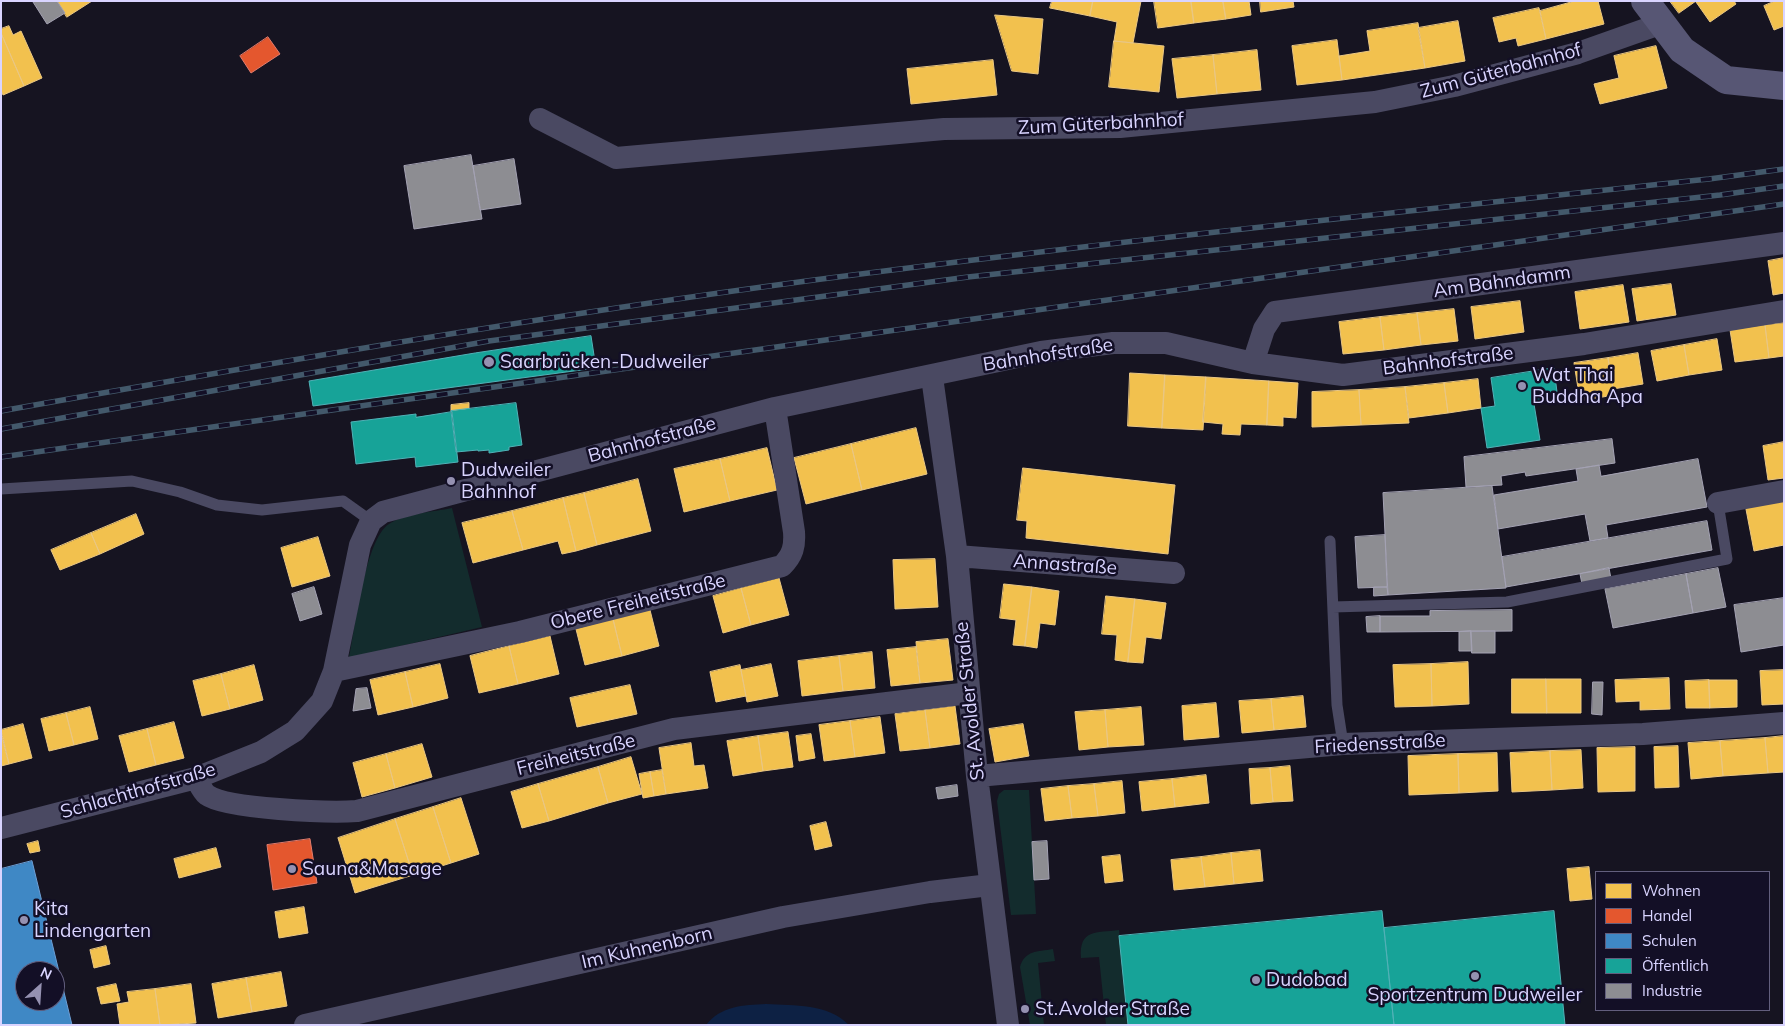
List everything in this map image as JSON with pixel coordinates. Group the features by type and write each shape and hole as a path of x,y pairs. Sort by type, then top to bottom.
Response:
{"street":[{"path":"1645,1 1660,24 1682,50 1726,80 1784,86"},
{"name":"Zum Güterbahnhof","path":"540,119 616,158 944,129 1120,127 1376,102 1454,86 1578,53 1660,24"},
{"name":"Am Bahndamm","path":"1253,363 1264,329 1275,312 1784,243"},
{"name":"Bahnhofstraße","path":"377,517 775,408 932,377 1041,352 1113,343 1166,343 1253,363 1343,375 1584,344 1784,312"},
{"name":"St. Avolder Straße","path":"932,377 956,556 977,776 1008,1025"},
{"name":"Obere Freiheitstraße","path":"334,670 529,630 782,566 790,558 795,546 775,408"},
{"path":"1718,503 1784,491"},
{"name":"Schlachthofstraße","path":"1,828 196,778 261,752 295,731 322,701 334,670 360,545 377,517"},
{"name":"Annastraße","path":"956,556 1174,573"},
{"name":"Freiheitstraße","path":"196,778 206,794 225,802 328,813 357,811 674,729 969,693"},
{"name":"Friedensstraße","path":"977,776 1343,744 1643,734 1784,723"},
{"name":"Im Kuhnenborn","path":"306,1025 784,917 930,892 990,885"}],"lane":[{"path":"1,489 132,481 180,492 217,505 262,510 343,500 377,517"},
{"path":"1333,607 1507,602 1727,559 1718,503"},
{"path":"1330,540 1338,704 1343,744"}],"green space":[{"path":"452,508 482,627 349,658 367,565 373,547 381,533 389,524 403,517"},
{"path":"1004,790 1029,790 1036,914 1011,915 997,801 999,794"},
{"path":"1119,930 1128,1025 1106,1025 1099,957 1081,958 1081,949 1086,937 1091,934"},
{"path":"1053,949 1055,961 1038,963 1044,1025 1030,1025 1020,967 1022,961 1028,955"}],"water":[{"path":"766,1004 821,1009 840,1018 849,1025 706,1025 718,1014 726,1010 741,1006"}],"building: Wohnen":[{"path":"57,1 92,1 67,17"},
{"path":"1052,1 1093,1 1090,16 1050,8"},
{"path":"1093,1 1141,1 1133,43 1114,41 1117,22 1090,16"},
{"path":"1154,1 1191,1 1194,23 1158,28"},
{"path":"1191,1 1223,1 1226,19 1194,23"},
{"path":"1223,1 1249,1 1251,15 1226,19"},
{"path":"1260,1 1293,1 1294,7 1261,12"},
{"path":"1575,1 1598,1 1604,24 1546,39 1540,11"},
{"path":"1670,1 1696,1 1679,13"},
{"path":"1734,1 1736,4 1710,22 1696,2"},
{"path":"1775,1 1784,1 1784,26 1774,30 1764,6"},
{"path":"1539,8 1546,39 1518,46 1516,38 1499,42 1493,18"},
{"path":"995,15 1043,19 1038,74 1012,71"},
{"path":"1458,21 1465,61 1425,68 1418,28"},
{"path":"1418,23 1425,68 1342,80 1339,56 1370,51 1367,31"},
{"path":"9,26 13,35 21,31 42,78 24,86 1,33 1,29"},
{"path":"1,33 24,86 3,95 1,90"},
{"path":"1337,40 1342,80 1297,85 1292,46"},
{"path":"1114,41 1164,46 1159,92 1109,87"},
{"path":"1656,46 1667,88 1600,104 1594,84 1619,78 1614,56"},
{"path":"1257,50 1261,90 1217,94 1213,55"},
{"path":"1213,55 1217,94 1177,98 1172,59"},
{"path":"993,60 997,95 911,104 907,69"},
{"path":"1784,258 1784,293 1773,295 1768,261"},
{"path":"1671,284 1676,315 1637,321 1632,289"},
{"path":"1623,285 1629,322 1580,329 1575,292"},
{"path":"1520,301 1524,332 1475,339 1471,307"},
{"path":"1454,309 1458,341 1421,345 1417,313"},
{"path":"1417,313 1421,345 1384,350 1380,317"},
{"path":"1380,317 1384,350 1343,354 1339,322"},
{"path":"1784,323 1784,356 1769,358 1765,325"},
{"path":"1765,325 1769,358 1735,362 1730,330"},
{"path":"1717,339 1722,370 1689,375 1684,345"},
{"path":"1684,345 1689,375 1657,381 1651,351"},
{"path":"1638,353 1643,384 1613,389 1608,358"},
{"path":"1608,358 1614,395 1580,401 1574,363"},
{"path":"1130,373 1165,375 1162,428 1128,426"},
{"path":"1165,375 1206,377 1203,430 1162,428"},
{"path":"1206,377 1269,381 1267,425 1241,424 1240,435 1222,434 1223,424 1203,422"},
{"path":"1478,379 1481,408 1448,413 1444,383"},
{"path":"1269,381 1298,383 1296,418 1283,417 1283,426 1267,425"},
{"path":"1444,383 1448,413 1409,418 1405,387"},
{"path":"1405,387 1409,423 1361,425 1359,390"},
{"path":"1359,390 1361,425 1312,427 1312,392"},
{"path":"469,403 469,409 451,411 451,405"},
{"path":"916,428 927,474 862,490 851,444"},
{"path":"1784,442 1784,478 1768,480 1763,446"},
{"path":"851,444 862,490 806,504 794,458"},
{"path":"767,448 777,490 730,501 720,459"},
{"path":"720,459 730,501 684,512 674,469"},
{"path":"1023,468 1175,485 1168,554 1026,538 1027,521 1017,520"},
{"path":"638,479 651,531 597,545 584,493"},
{"path":"584,493 597,545 576,551 563,498"},
{"path":"1784,497 1784,545 1754,551 1745,504"},
{"path":"563,498 576,551 562,554 558,541 523,550 512,511"},
{"path":"512,511 523,550 473,563 462,523"},
{"path":"136,514 144,534 100,554 91,533"},
{"path":"91,533 100,554 60,570 51,550"},
{"path":"318,537 330,576 292,587 281,548"},
{"path":"935,559 938,607 895,609 893,560"},
{"path":"779,578 789,615 751,625 741,588"},
{"path":"1004,584 1032,587 1025,646 1013,645 1016,620 1000,618"},
{"path":"1032,587 1059,591 1055,625 1040,623 1037,648 1025,646"},
{"path":"741,588 751,625 723,633 713,596"},
{"path":"1106,596 1135,599 1128,662 1115,660 1117,635 1102,634"},
{"path":"1135,599 1166,603 1161,639 1146,637 1143,663 1128,662"},
{"path":"650,610 659,646 622,656 613,619"},
{"path":"613,619 622,656 585,665 576,629"},
{"path":"550,636 559,674 518,684 509,646"},
{"path":"948,639 953,680 920,683 916,642"},
{"path":"509,646 518,684 479,693 470,656"},
{"path":"916,647 920,683 891,686 887,650"},
{"path":"872,652 875,688 843,691 839,656"},
{"path":"839,656 843,691 802,696 798,661"},
{"path":"1468,662 1469,704 1432,706 1431,664"},
{"path":"440,664 448,698 413,707 405,672"},
{"path":"771,664 778,696 747,702 741,670"},
{"path":"1431,664 1432,706 1395,707 1393,665"},
{"path":"254,665 263,700 230,709 221,674"},
{"path":"740,665 746,696 716,702 710,672"},
{"path":"1784,670 1784,704 1762,705 1760,671"},
{"path":"405,672 413,707 378,715 370,680"},
{"path":"221,674 230,709 202,716 193,681"},
{"path":"1669,678 1670,709 1640,710 1640,701 1616,702 1615,680"},
{"path":"1512,679 1546,679 1547,713 1512,713"},
{"path":"1546,679 1581,679 1581,713 1547,713"},
{"path":"1709,680 1710,708 1686,708 1685,681"},
{"path":"1709,680 1737,680 1737,707 1710,708"},
{"path":"630,685 637,714 577,727 570,698"},
{"path":"1303,696 1306,727 1274,730 1271,699"},
{"path":"1271,699 1274,730 1242,733 1239,701"},
{"path":"1216,703 1219,737 1184,740 1182,706"},
{"path":"955,706 960,744 930,748 925,710"},
{"path":"90,707 98,739 74,745 66,713"},
{"path":"1141,707 1144,745 1108,747 1105,710"},
{"path":"925,710 930,748 900,751 895,714"},
{"path":"1105,710 1108,747 1079,750 1075,712"},
{"path":"66,713 74,745 49,751 41,719"},
{"path":"880,717 885,753 855,757 850,721"},
{"path":"850,721 855,757 824,761 819,725"},
{"path":"174,722 184,758 156,765 147,729"},
{"path":"23,724 32,758 9,764 1,730"},
{"path":"1023,724 1029,756 995,762 989,729"},
{"path":"147,729 156,765 129,772 119,736"},
{"path":"788,732 793,767 763,771 758,736"},
{"path":"1,733 9,764 1,766"},
{"path":"811,734 815,758 799,761 796,736"},
{"path":"758,736 763,771 733,776 727,741"},
{"path":"1784,736 1784,772 1768,773 1765,738"},
{"path":"1765,738 1768,773 1723,776 1720,741"},
{"path":"1720,741 1723,776 1691,779 1688,743"},
{"path":"691,743 694,766 704,765 708,788 666,794 659,748"},
{"path":"422,744 432,777 395,788 386,754"},
{"path":"1678,746 1679,787 1655,788 1654,747"},
{"path":"1635,747 1635,791 1598,792 1597,748"},
{"path":"1581,750 1583,788 1552,790 1550,751"},
{"path":"1550,751 1552,790 1512,792 1510,753"},
{"path":"1497,753 1498,791 1459,793 1458,754"},
{"path":"386,754 395,788 362,797 353,763"},
{"path":"1458,754 1459,793 1409,795 1408,756"},
{"path":"631,757 642,794 608,803 598,767"},
{"path":"1290,766 1293,801 1273,802 1270,768"},
{"path":"598,767 608,803 549,821 538,784"},
{"path":"1270,768 1273,802 1251,804 1249,769"},
{"path":"662,770 666,794 654,796 650,772"},
{"path":"650,772 654,796 643,798 639,774"},
{"path":"1206,775 1209,803 1175,807 1172,779"},
{"path":"1172,779 1175,807 1142,811 1139,782"},
{"path":"1122,781 1125,813 1098,816 1094,784"},
{"path":"538,784 549,821 522,828 511,792"},
{"path":"1094,784 1098,816 1072,818 1068,786"},
{"path":"1068,786 1072,818 1045,821 1041,789"},
{"path":"461,798 479,854 451,863 433,807"},
{"path":"433,807 451,863 413,875 395,819"},
{"path":"395,819 413,875 355,893 338,838"},
{"path":"826,822 832,846 815,850 810,826"},
{"path":"38,841 40,851 30,853 27,844"},
{"path":"216,848 221,867 179,878 174,859"},
{"path":"1260,850 1263,881 1234,884 1231,853"},
{"path":"1231,853 1234,884 1205,887 1201,857"},
{"path":"1120,855 1123,881 1105,883 1102,857"},
{"path":"1201,857 1205,887 1174,890 1171,860"},
{"path":"1589,867 1592,899 1570,901 1567,869"},
{"path":"304,907 308,933 279,938 275,912"},
{"path":"106,946 110,964 94,968 90,950"},
{"path":"281,972 287,1006 252,1012 246,978"},
{"path":"246,978 252,1012 218,1018 212,984"},
{"path":"116,984 120,1001 101,1004 97,988"},
{"path":"191,984 196,1023 160,1025 155,989"},
{"path":"155,989 160,1025 120,1025 117,1004 129,1002 127,992"}],"building: Handel":[{"path":"268,37 280,54 251,73 240,56"},
{"path":"310,839 317,883 273,890 267,845"}],"building: Schulen":[{"name":"Kita Lindengarten","path":"32,861 56,961 15,961 15,1011 65,1011 65,996 72,1025 1,1025 1,869"}],"building: Öffentlich":[{"path":"591,336 596,368 313,406 309,381"},
{"path":"1554,368 1558,400 1534,404 1540,440 1487,448 1481,408 1495,406 1491,378"},
{"path":"516,403 522,445 509,447 509,450 489,453 489,450 456,452 451,411"},
{"path":"452,412 458,462 416,467 415,457 356,464 351,422 416,414 416,417"},
{"name":"Dudobad","path":"1382,911 1394,1025 1128,1025 1119,936"},
{"name":"Sportzentrum Dudweiler","path":"1554,911 1565,1025 1394,1025 1384,928"}],"building: Industrie":[{"path":"57,1 65,13 47,24 33,2"},
{"path":"471,155 482,219 414,229 404,166"},
{"path":"514,159 521,204 480,210 473,166"},
{"path":"1612,439 1615,463 1526,476 1525,472 1501,476 1502,485 1466,487 1464,457"},
{"path":"1698,459 1707,507 1606,525 1608,538 1590,541 1585,514 1498,529 1494,495 1578,481 1576,469 1599,465 1601,476"},
{"path":"1492,486 1506,588 1388,595 1383,493"},
{"path":"1707,521 1712,550 1506,587 1502,557"},
{"path":"1385,535 1387,587 1358,588 1355,537"},
{"path":"1609,568 1612,584 1583,589 1580,574"},
{"path":"1718,568 1726,607 1693,613 1686,574"},
{"path":"1686,574 1693,613 1613,628 1605,589"},
{"path":"314,587 322,614 300,621 292,594"},
{"path":"1374,587 1387,587 1388,595 1374,596"},
{"path":"1784,598 1784,645 1741,652 1734,605"},
{"path":"1512,610 1512,631 1380,632 1380,616 1430,616 1430,611"},
{"path":"1380,616 1380,632 1367,632 1366,617"},
{"path":"1471,631 1472,651 1459,651 1459,632"},
{"path":"1471,631 1495,631 1495,653 1472,653"},
{"path":"1593,682 1603,682 1602,715 1592,714"},
{"path":"367,688 371,708 353,711 356,689"},
{"path":"957,785 958,796 938,799 936,788"},
{"path":"1047,841 1049,879 1034,880 1032,842"}],"railway":[{"path":"1,411 508,325 814,280 1150,239 1709,179 1784,169"},
{"path":"1,429 489,341 968,277 1720,195 1784,186"},
{"path":"1,457 1784,204"}],"place":[{"name":"Saarbrücken-Dudweiler","path":"489,362"},
{"name":"Wat Thai Buddha Apa","path":"1522,386"},
{"name":"Dudweiler Bahnhof","path":"451,481"},
{"name":"Sauna&Masage","path":"292,869"},
{"name":"Kita Lindengarten","path":"24,920"},
{"name":"Sportzentrum Dudweiler","path":"1475,976"},
{"name":"Dudobad","path":"1256,980"},
{"name":"St.Avolder Straße","path":"1025,1009"}]}
